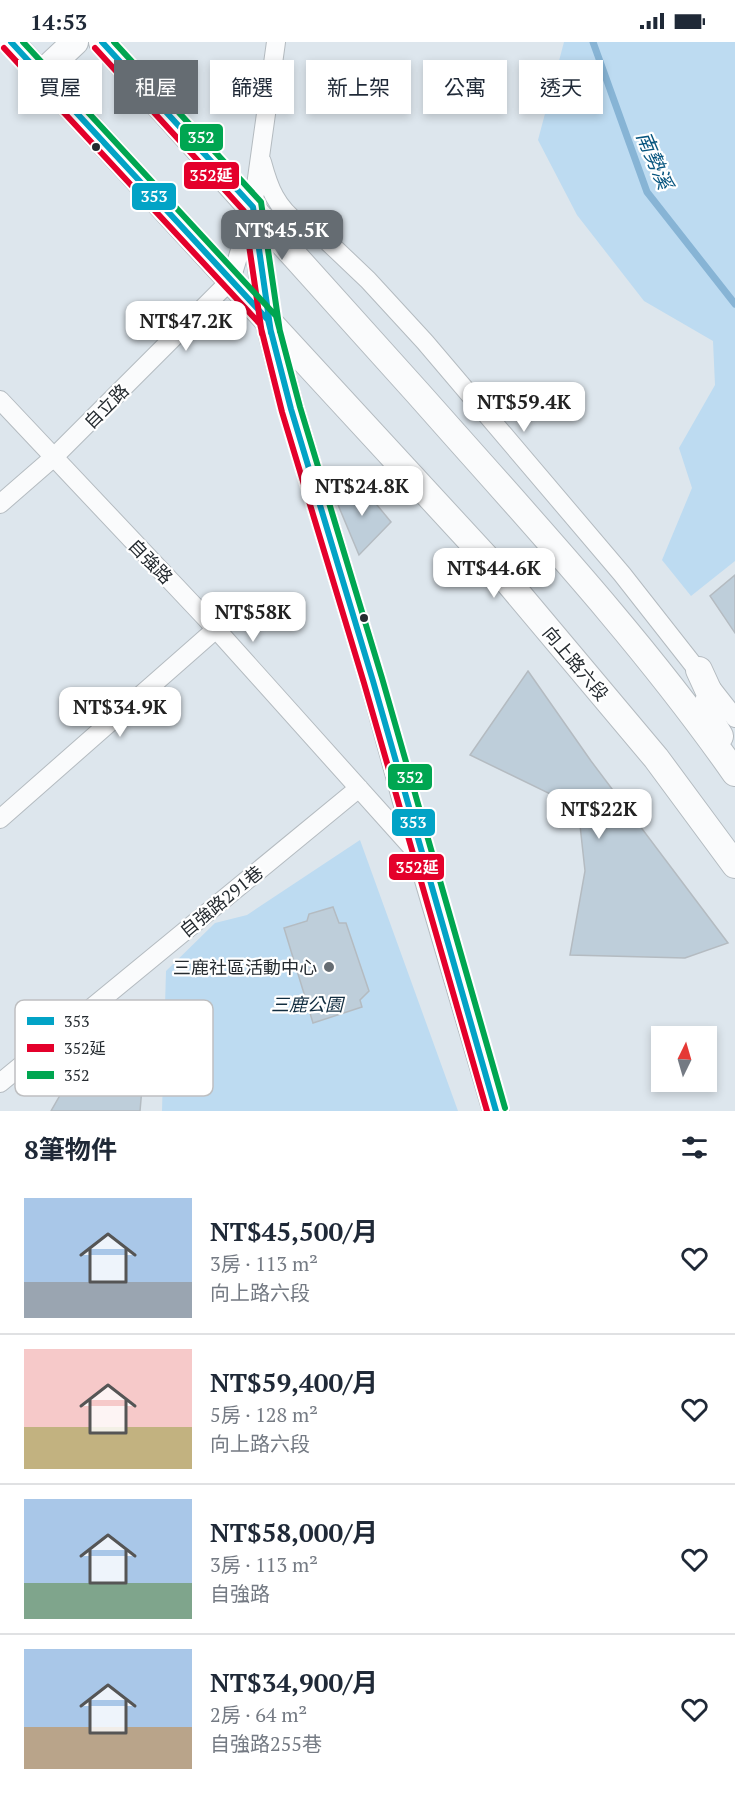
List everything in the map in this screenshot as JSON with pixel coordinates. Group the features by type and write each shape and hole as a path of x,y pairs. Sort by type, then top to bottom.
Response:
{"main road":[{"path":"56,60 75,42"},
{"path":"102,42 257,212 607,605 681,697 735,772"},
{"name":"向上路六段","path":"16,44 29,60"},
{"name":"向上路六段","path":"78,114 504,577 656,758 735,865"},
{"name":"自強路","path":"257,212 268,320 291,409 373,681 421,856 496,1111"},
{"path":"699,670 723,716 714,726 722,739 719,750"}],"street":[{"name":"自立路","path":"0,504 54,457 231,280 257,212 260,153 276,42"},
{"path":"260,153 270,192 284,213 327,241 368,280 425,342 699,670"},
{"path":"257,212 307,230"},
{"name":"自強路","path":"0,400 216,629 421,856"},
{"path":"0,819 216,629"},
{"path":"681,697 700,712 723,716 735,726"},
{"name":"自強路291巷","path":"101,1000 359,788"},
{"name":"自強路291巷","path":"0,1083 15,1071"}],"green space":[{"path":"564,42 735,42 735,561 691,596 662,560 692,488 679,448 715,385 713,341 644,301 577,215 538,140 545,114 603,114 603,60 559,60"},
{"name":"三鹿公園","path":"360,840 458,1111 162,1111 162,1096 213,1096 213,1000 165,1000 166,971 215,923 247,915"}],"building":[{"path":"352,487 363,488 391,522 359,555 336,500"},
{"path":"735,575 735,633 710,596"},
{"path":"528,671 591,761 728,943 685,958 570,955 585,871 579,816 567,802 470,755"},
{"name":"三鹿社區活動中心","path":"333,907 339,923 346,923 369,991 360,1000 362,1007 313,1023 284,928 307,921 309,914"},
{"path":"60,1096 141,1096 140,1111 51,1111"}],"waterway":[{"name":"南勢溪","path":"593,42 647,192 735,304"}],"transit line":[{"name":"353","path":"11,42 268,320 291,409 373,681 496,1111"},
{"name":"352","path":"23,42 276,316 300,407 382,678 505,1108"},
{"name":"353","path":"102,42 253,207 271,333"},
{"name":"352","path":"114,42 261,202 280,332"},
{"name":"352延","path":"4,48 260,324 282,412 364,683 487,1111"},
{"name":"352延","path":"95,48 244,211 262,334"}],"place":[{"name":"三鹿社區活動中心","path":"329,967"}]}
